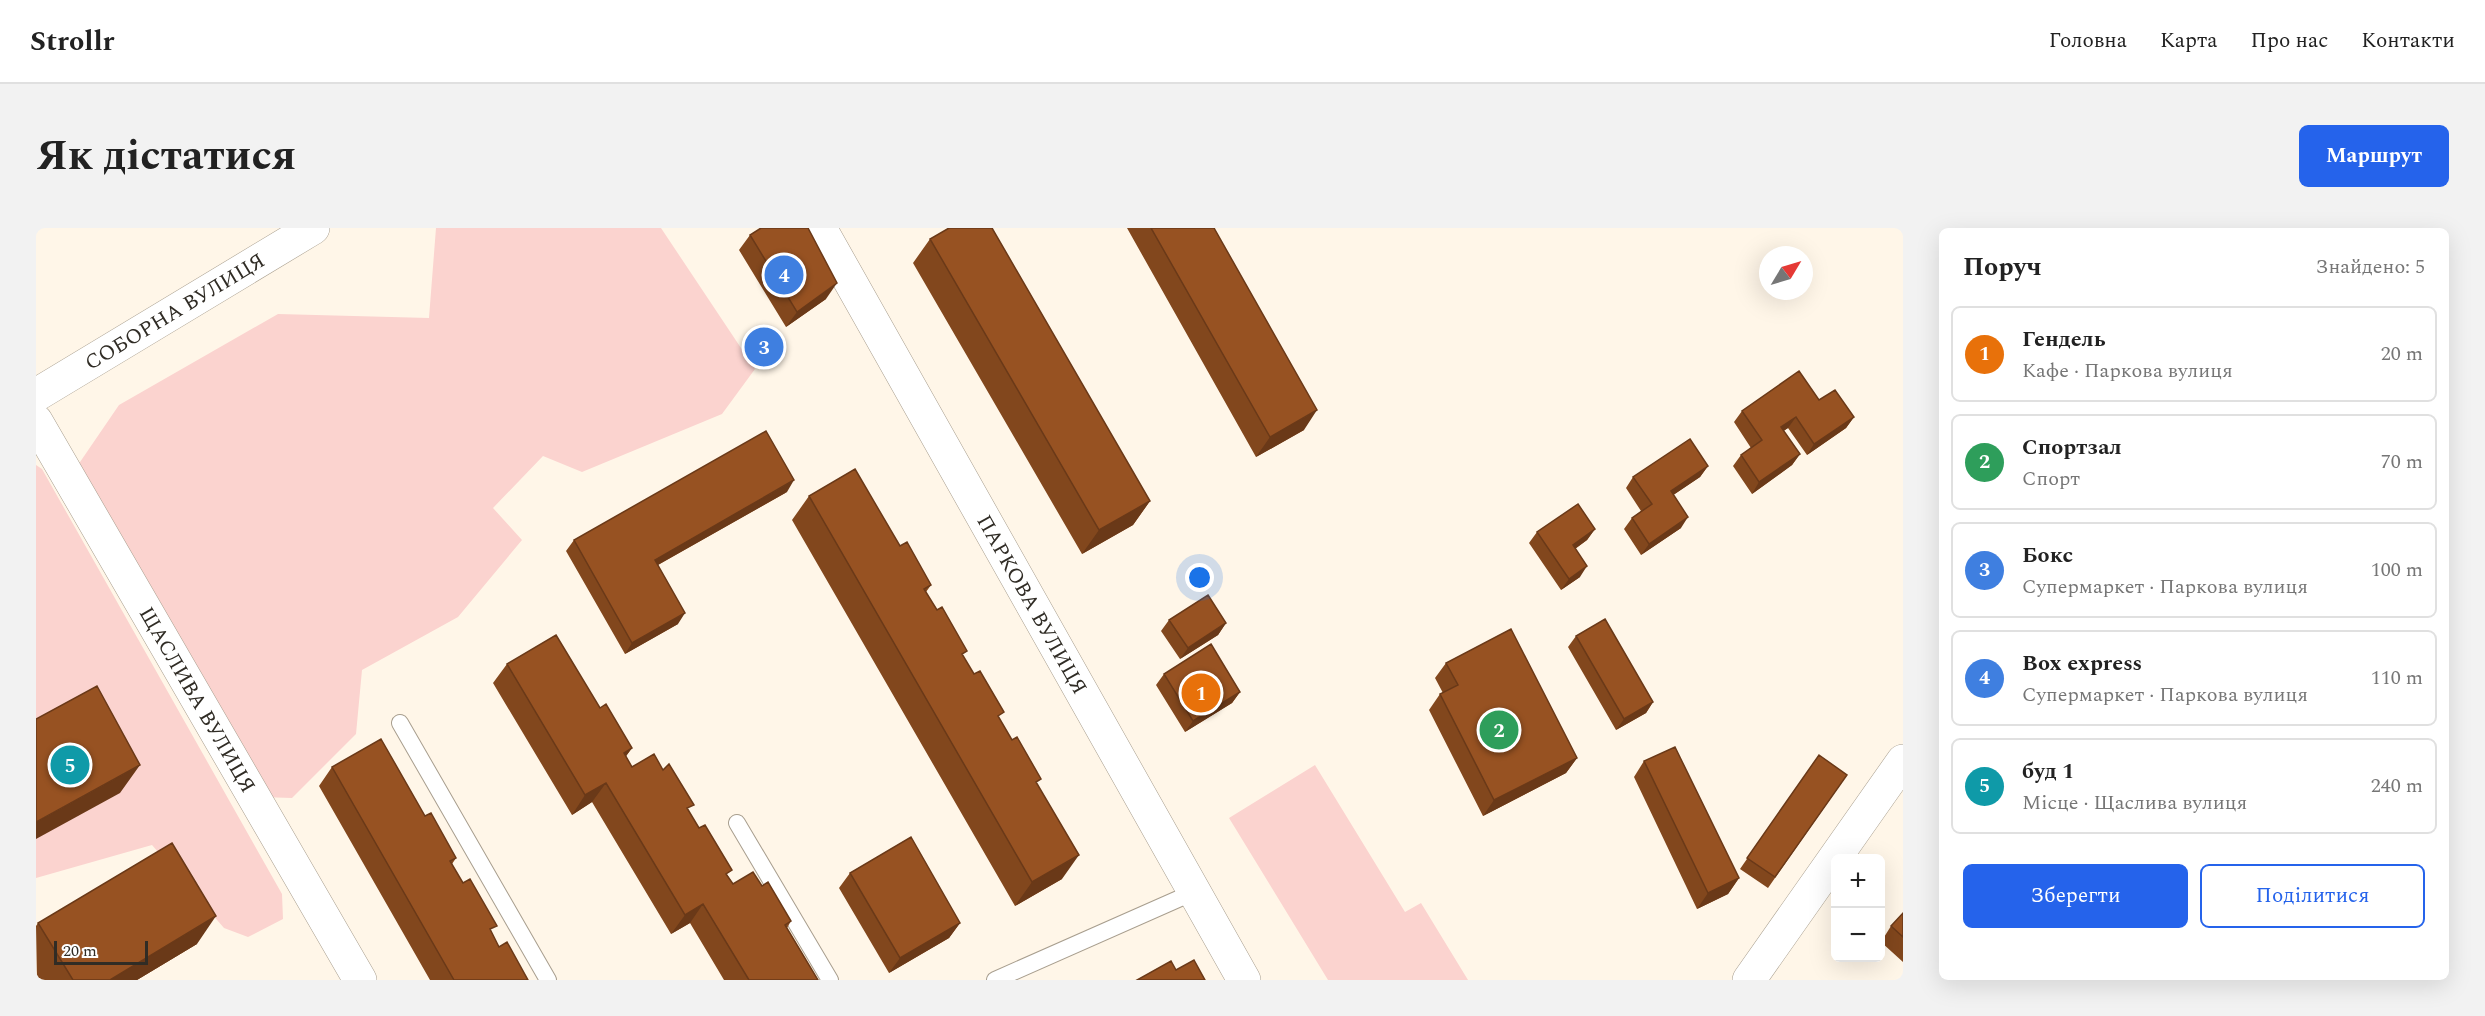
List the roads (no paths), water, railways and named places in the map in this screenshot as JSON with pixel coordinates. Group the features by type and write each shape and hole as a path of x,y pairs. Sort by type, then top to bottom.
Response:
{"street":[{"name":"СОБОРНА ВУЛИЦЯ","path":"36,395 313,228"},
{"name":"ПАРКОВА ВУЛИЦЯ","path":"820,228 1244,980"},
{"name":"ЩАСЛИВА ВУЛИЦЯ","path":"36,421 360,980"},
{"path":"1749,980 1903,761"}],"lane":[{"path":"400,723 548,980"},
{"path":"737,823 830,980"},
{"path":"995,980 1194,892"}],"place":[{"name":"Box express","path":"784,275"},
{"name":"Бокс","path":"764,347"},
{"name":"Гендель","path":"1201,693"},
{"name":"Спортзал","path":"1499,730"},
{"name":"буд 1","path":"70,765"}]}
